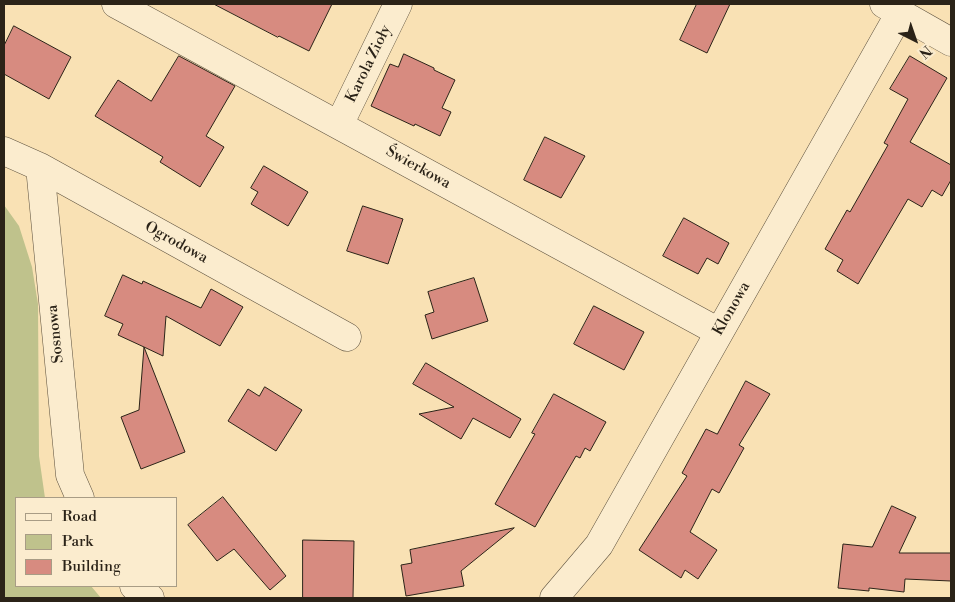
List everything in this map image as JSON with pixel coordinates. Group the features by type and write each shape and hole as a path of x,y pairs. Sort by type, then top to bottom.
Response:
{"street":[{"name":"Świerkowa","path":"116,4 719,332"},
{"name":"Karola Zioły","path":"340,125 398,4"},
{"path":"892,8 951,42"},
{"name":"Klonowa","path":"554,598 599,545 719,332 892,8"},
{"name":"Ogrodowa","path":"4,150 40,167 347,338"},
{"name":"Sosnowa","path":"40,167 70,474 80,497"},
{"path":"135,587 150,598"}],"green space":[{"path":"4,205 19,226 32,267 38,304 39,456 45,497 15,497 15,587 92,587 101,598 4,598"}],"building":[{"path":"214,4 332,4 309,51"},
{"path":"697,4 730,4 707,53 680,40"},
{"path":"14,26 71,57 49,99 4,74 4,46"},
{"path":"404,54 455,80 442,108 451,112 440,136 371,106 390,64 398,67"},
{"path":"179,56 235,86 206,136 224,147 200,187 160,162 163,157 95,116 118,80 151,101"},
{"path":"910,56 947,78 910,142 951,165 951,180 942,196 932,190 922,207 908,199 858,284 837,271 843,260 825,249 847,210 850,212 888,145 884,143 908,99 890,89"},
{"path":"545,137 585,156 561,198 524,180"},
{"path":"264,166 308,192 288,226 251,204 258,192 251,188"},
{"path":"363,206 403,219 388,264 347,251"},
{"path":"684,218 729,243 718,264 707,258 698,274 663,256"},
{"path":"123,275 142,284 143,281 201,308 211,289 243,307 220,346 166,316 163,356 118,335 123,324 105,316"},
{"path":"474,278 488,321 432,339 425,315 434,312 428,292"},
{"path":"594,306 644,332 624,370 574,344"},
{"path":"144,347 185,452 141,469 121,417 139,410"},
{"path":"426,363 521,419 510,438 473,418 461,439 419,414 454,407 413,384"},
{"path":"746,381 770,394 739,445 744,448 719,493 712,489 690,532 717,550 698,579 685,570 681,578 639,550 687,476 682,473 706,429 717,434"},
{"path":"265,387 302,410 276,451 228,421 248,389 259,396"},
{"path":"554,394 606,422 590,451 585,448 580,458 576,456 535,527 495,504 535,434 532,433"},
{"path":"223,497 286,576 270,590 234,549 217,561 188,525"},
{"path":"892,506 916,517 899,553 951,553 951,581 905,579 904,592 869,588 869,591 838,588 843,544 872,547"},
{"path":"514,528 461,571 464,586 406,596 401,565 412,563 410,550"},
{"path":"303,540 354,541 353,598 303,598"}]}
